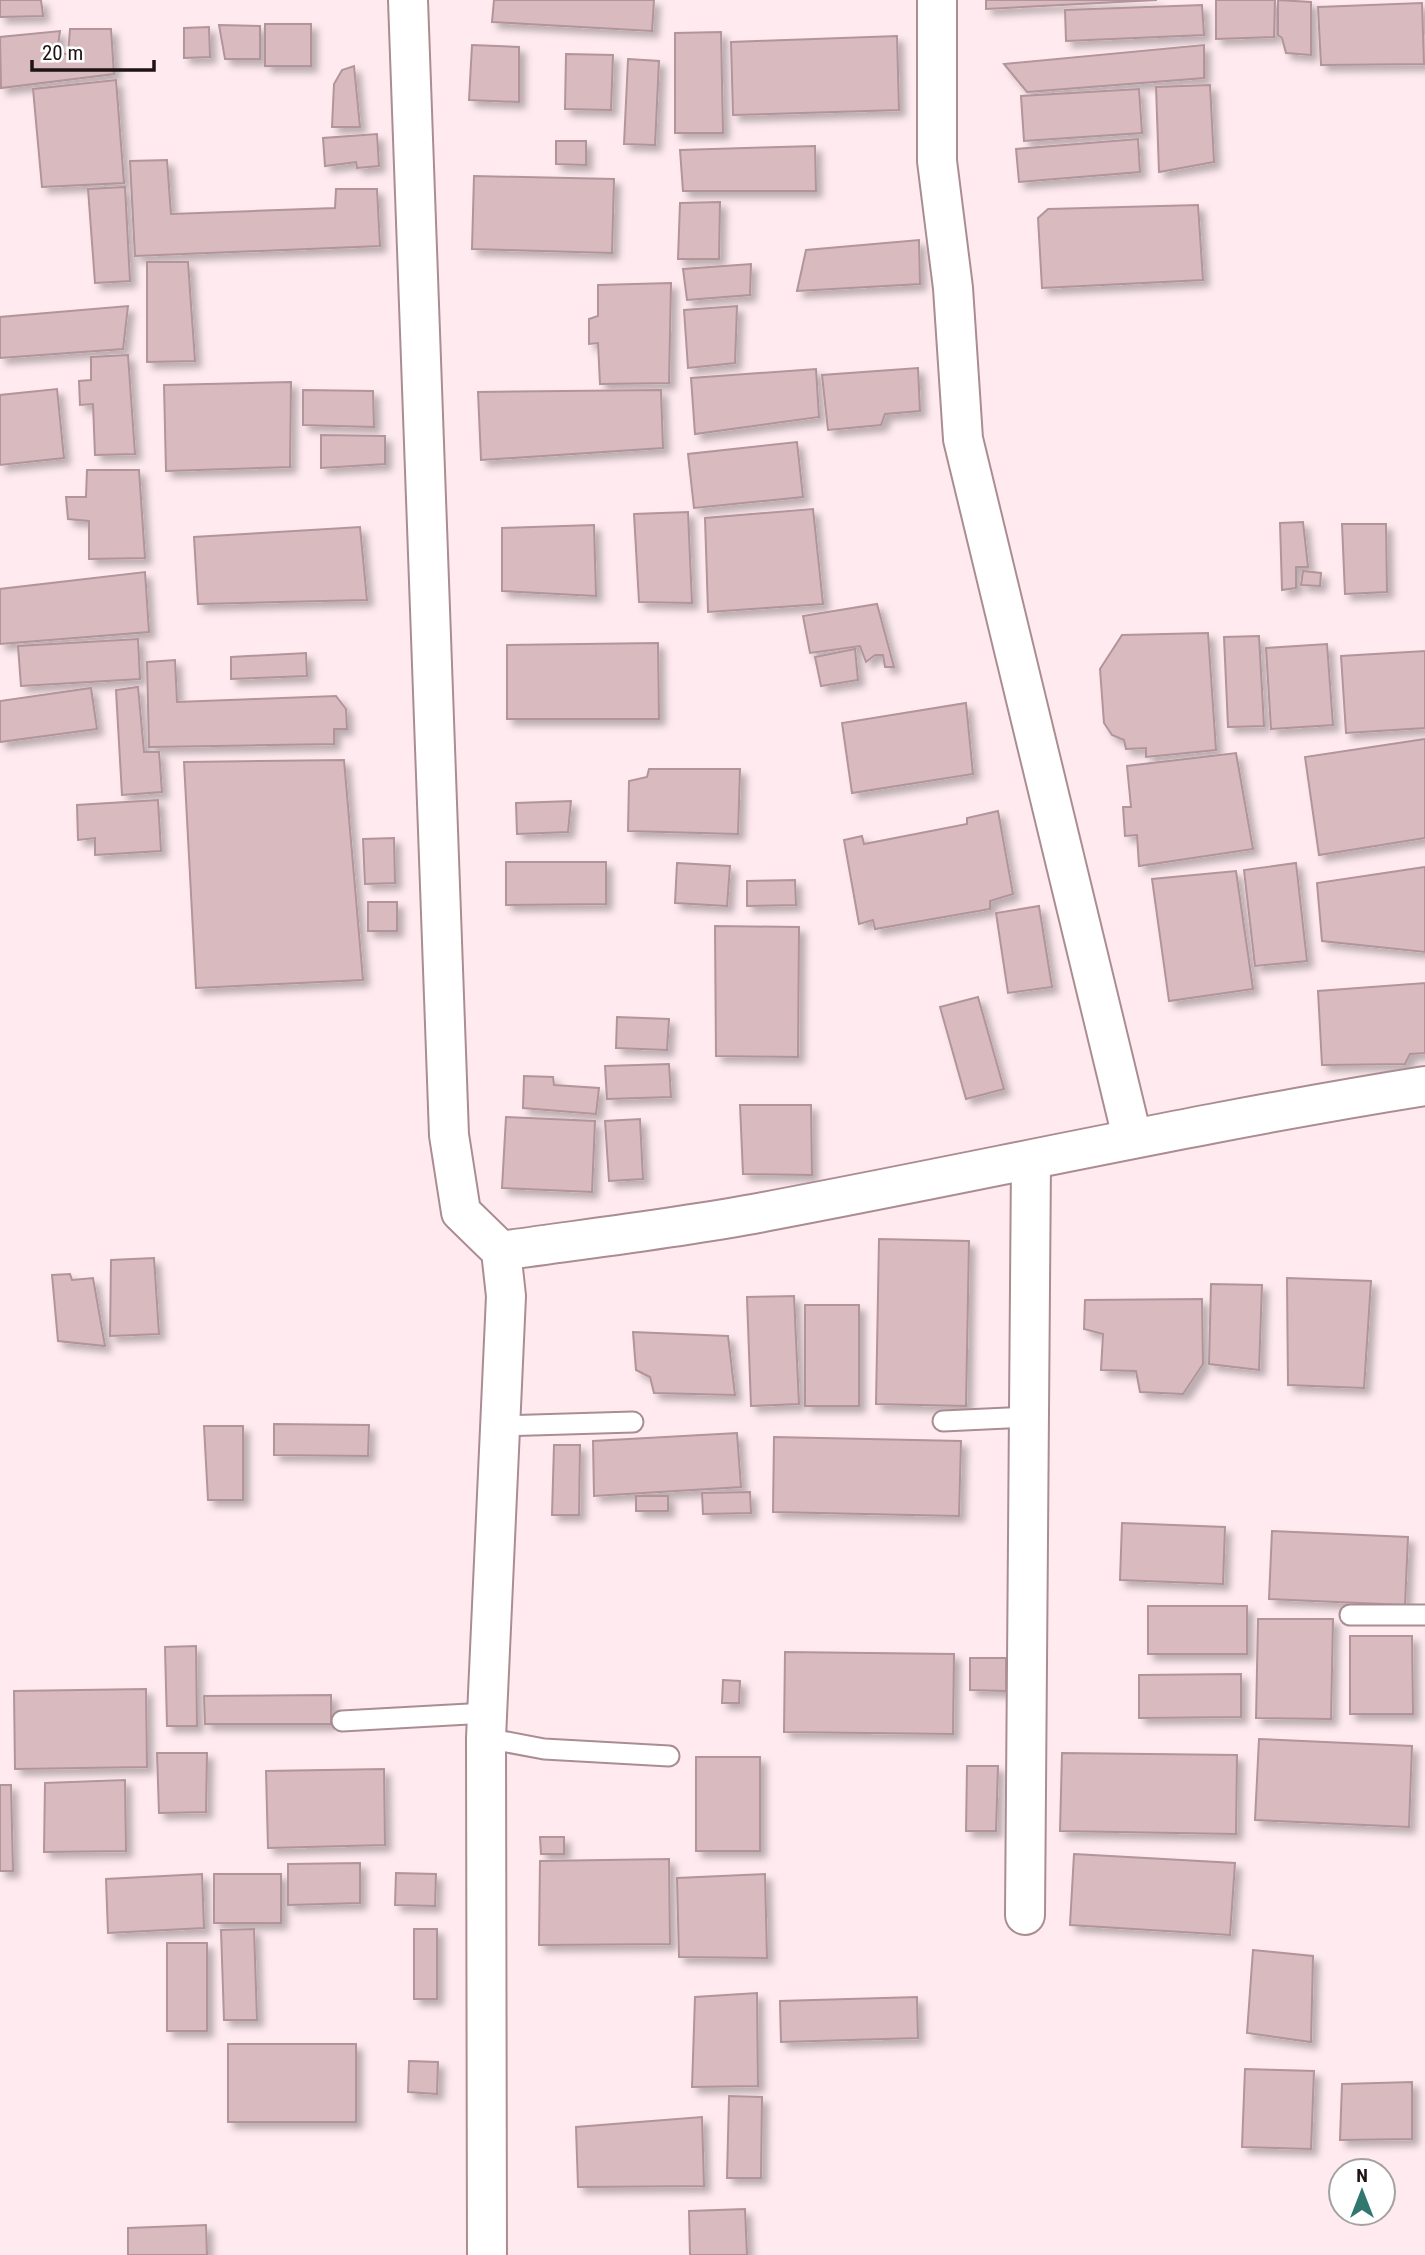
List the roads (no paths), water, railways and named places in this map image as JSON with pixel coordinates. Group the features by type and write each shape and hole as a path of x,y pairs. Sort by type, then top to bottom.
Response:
{"street":[{"path":"408,0 449,1135 461,1212 501,1251 506,1296 486,1725 487,2255"},
{"path":"937,0 937,161 953,288 963,439 1132,1137"},
{"path":"501,1251 749,1214 1031,1161 1132,1137 1425,1086"},
{"path":"1025,1915 1031,1161"}],"lane":[{"path":"943,1421 1028,1417"},
{"path":"500,1426 633,1422"},
{"path":"1350,1615 1425,1615"},
{"path":"342,1721 486,1725 544,1749 669,1756"}]}
